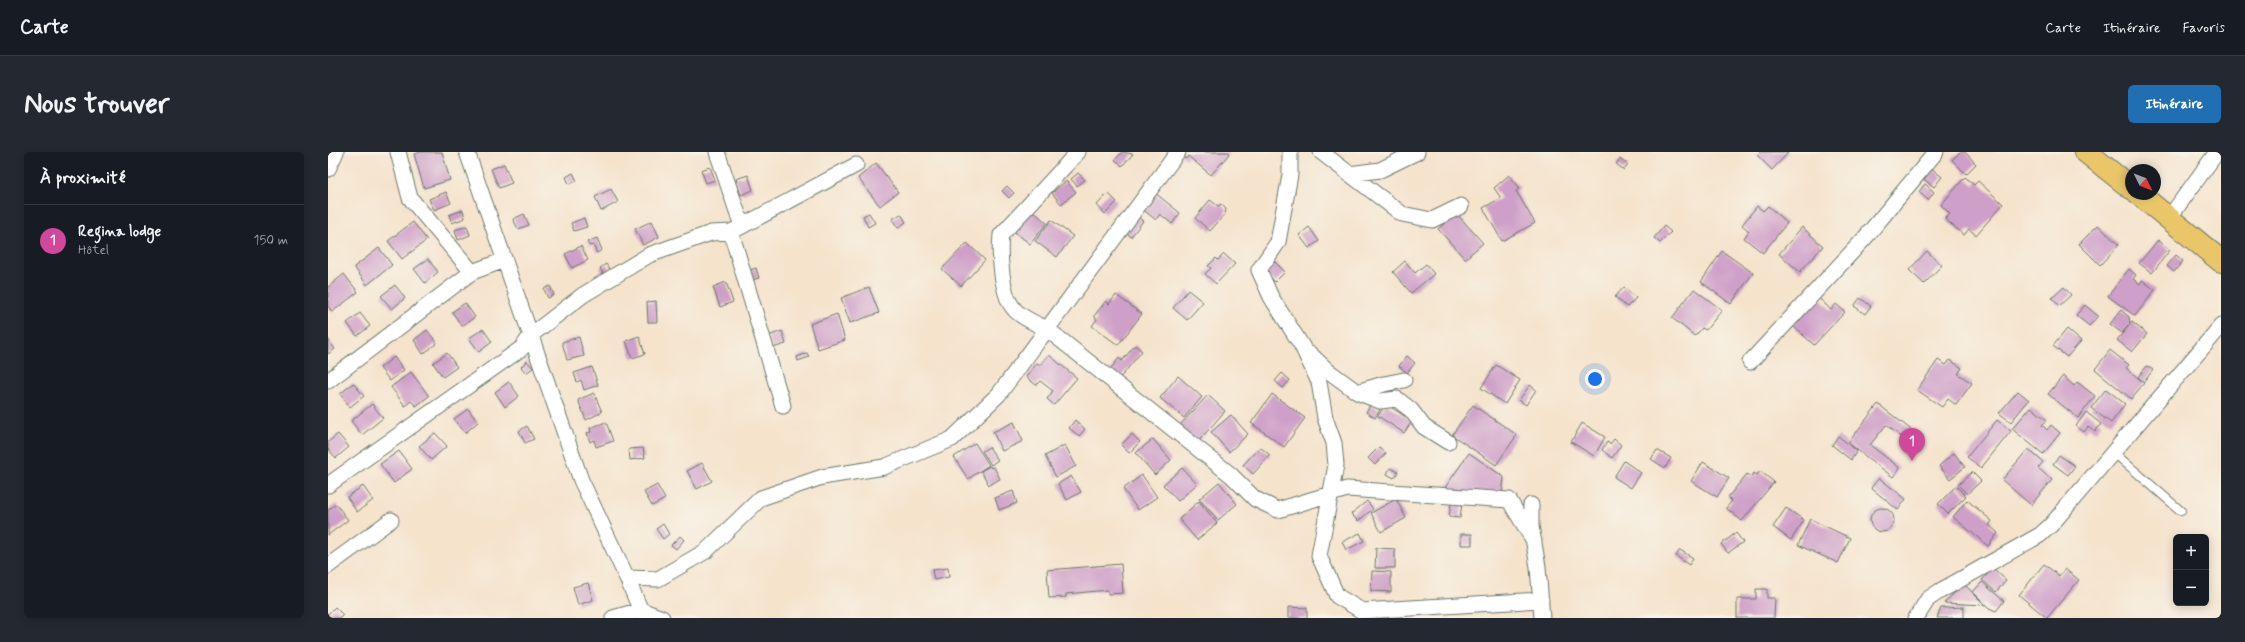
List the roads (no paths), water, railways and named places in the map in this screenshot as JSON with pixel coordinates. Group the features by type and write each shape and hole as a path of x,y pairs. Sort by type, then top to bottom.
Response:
{"main road":[{"path":"2086,152 2125,183"},
{"path":"2146,200 2221,261"}],"street":[{"path":"328,169 336,152"},
{"path":"398,152 410,198 472,272"},
{"path":"467,152 532,335 581,480 627,578 642,614"},
{"path":"717,152 783,406"},
{"path":"1078,152 1001,235 999,254 1004,288 1014,310 1047,329 1231,475 1255,499 1278,510 1347,489 1509,500 1534,541"},
{"path":"627,578 658,579 706,551 762,498 822,478 884,467 952,439 999,394 1178,152"},
{"path":"1290,152 1290,175 1278,242 1259,270 1271,297 1302,346 1319,382 1325,418 1334,443 1336,465 1329,494 1319,556 1337,596 1362,611 1541,600"},
{"path":"1321,152 1402,214 1432,220 1461,206"},
{"path":"1349,174 1380,170 1417,152"},
{"path":"1750,362 1864,239 1936,152"},
{"path":"2169,218 2217,152"},
{"path":"329,482 522,348 532,335 583,296 649,255 711,233 737,229 856,165"},
{"path":"328,381 472,272 505,260"},
{"path":"1916,618 1928,599 2040,535 2051,525 2221,326"},
{"path":"1302,346 1327,370 1357,392 1380,401 1397,399 1412,410 1424,426 1448,442"},
{"path":"1357,392 1404,380"},
{"path":"1531,505 1542,618"},
{"path":"328,566 391,520"},
{"path":"613,618 642,614 662,618"}],"lane":[{"path":"2113,452 2181,511"}],"place":[{"name":"Regina lodge","path":"1912,461"}]}
